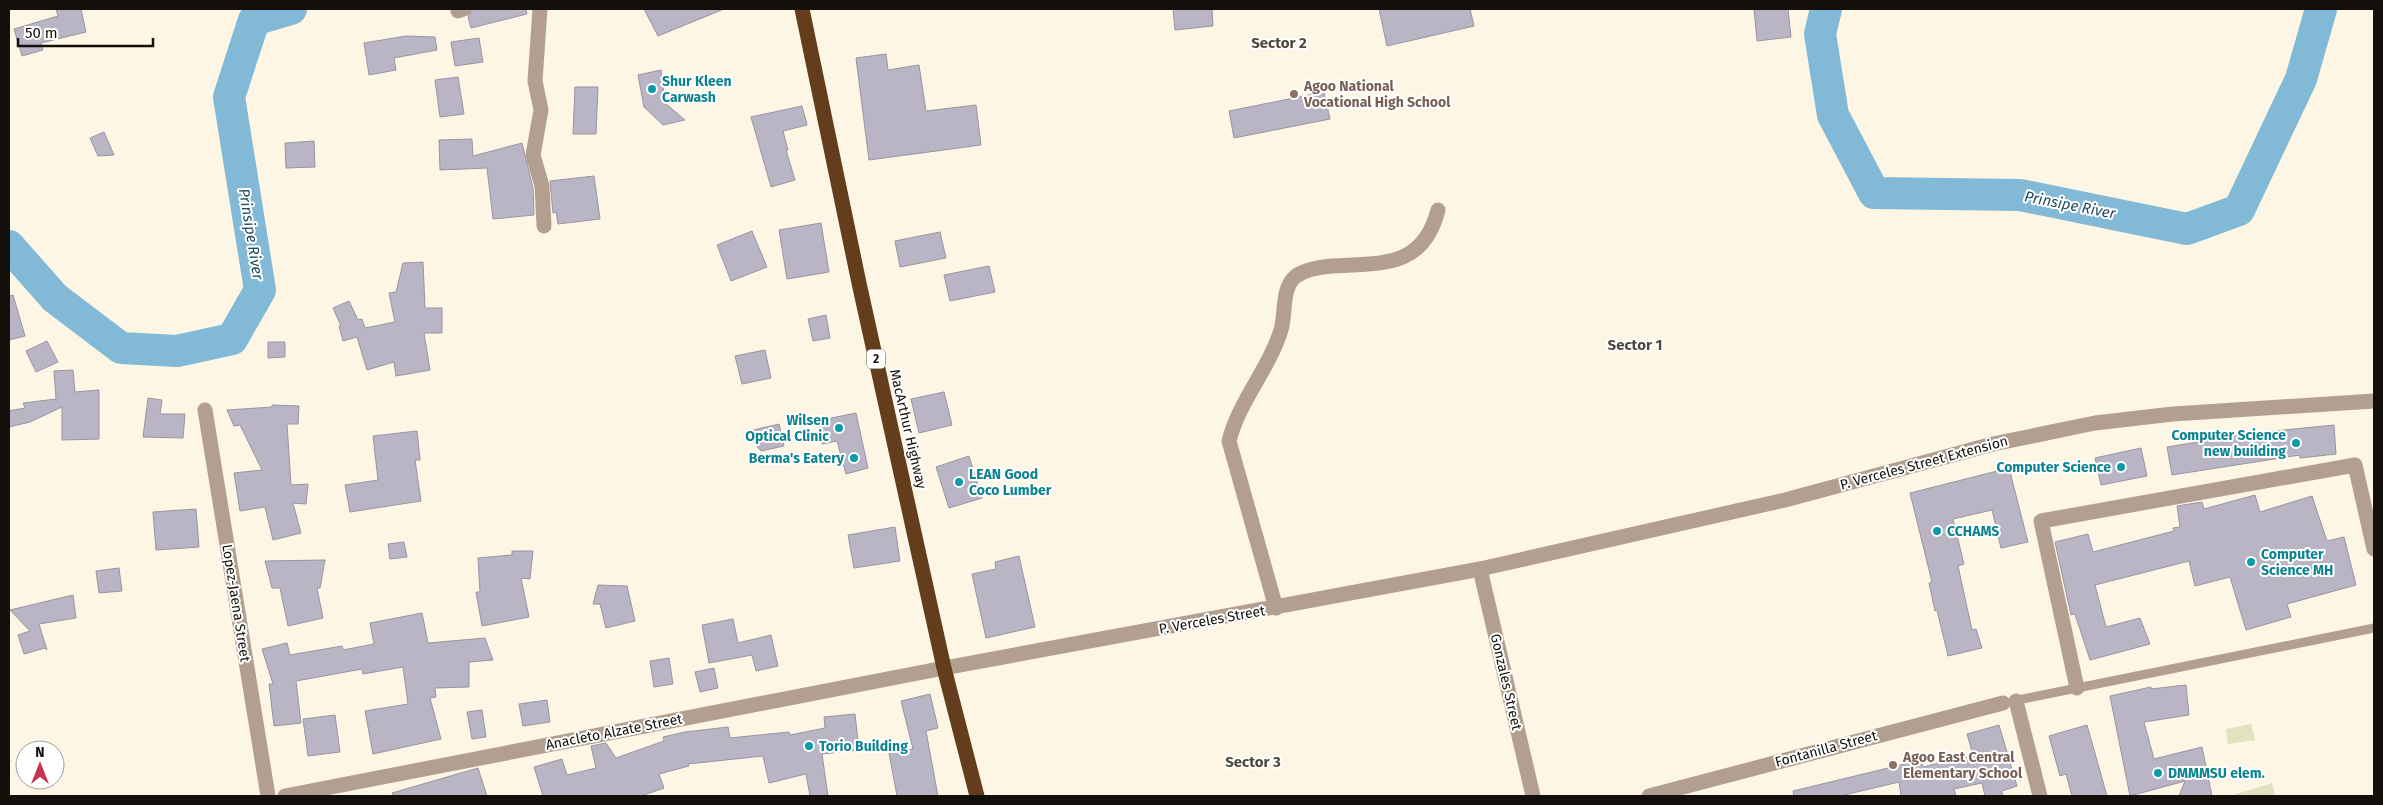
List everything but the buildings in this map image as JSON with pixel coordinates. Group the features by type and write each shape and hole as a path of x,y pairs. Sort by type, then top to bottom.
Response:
{"highway":[{"name":"MacArthur Highway","path":"802,9 858,283 944,668 977,796"}],"street":[{"path":"540,9 535,81 541,110 533,155 542,186 544,226"},
{"path":"1276,608 1230,441 1233,426 1259,380 1281,330 1288,285 1296,276 1317,268 1376,263 1405,258 1424,242 1433,230 1438,210"},
{"name":"P. Verceles Street Extension","path":"1480,569 1785,500 1993,444 2095,422 2173,414 2374,401"},
{"name":"Lopez-Jaena Street","path":"205,410 268,796"},
{"path":"2077,688 2041,521 2355,464 2374,549"},
{"name":"P. Verceles Street","path":"944,668 1480,569"},
{"name":"Gonzales Street","path":"1480,569 1533,796"},
{"name":"Anacleto Alzate Street","path":"285,796 944,668"},
{"path":"2010,702 2040,796"},
{"name":"Fontanilla Street","path":"1649,796 2010,702"}],"lane":[{"path":"2010,702 2374,628"}],"green space":[{"path":"2251,724 2255,740 2228,744 2226,729"},
{"path":"2272,783 2275,796 2230,796"}],"waterway":[{"name":"Prinsipe River","path":"9,246 55,298 121,348 177,351 232,339 260,290 229,97 254,20 291,9"},
{"name":"Prinsipe River","path":"1826,9 1820,34 1833,115 1874,193 2020,195 2187,229 2239,210 2301,79 2321,9"}],"place":[{"name":"Shur Kleen Carwash","path":"652,89"},
{"name":"Agoo National Vocational High School","path":"1294,94"},
{"name":"Wilsen Optical Clinic","path":"839,428"},
{"name":"Computer Science new building","path":"2296,443"},
{"name":"Berma's Eatery","path":"854,458"},
{"name":"Computer Science","path":"2121,467"},
{"name":"LEAN Good Coco Lumber","path":"959,482"},
{"name":"CCHAMS","path":"1937,531"},
{"name":"Computer Science MH","path":"2251,562"},
{"name":"Torio Building","path":"809,746"},
{"name":"Agoo East Central Elementary School","path":"1893,765"},
{"name":"DMMMSU elem.","path":"2158,773"}],"district":[{"name":"Sector 2","path":"1279,43"},
{"name":"Sector 1","path":"1635,345"},
{"name":"Sector 3","path":"1253,762"}]}
